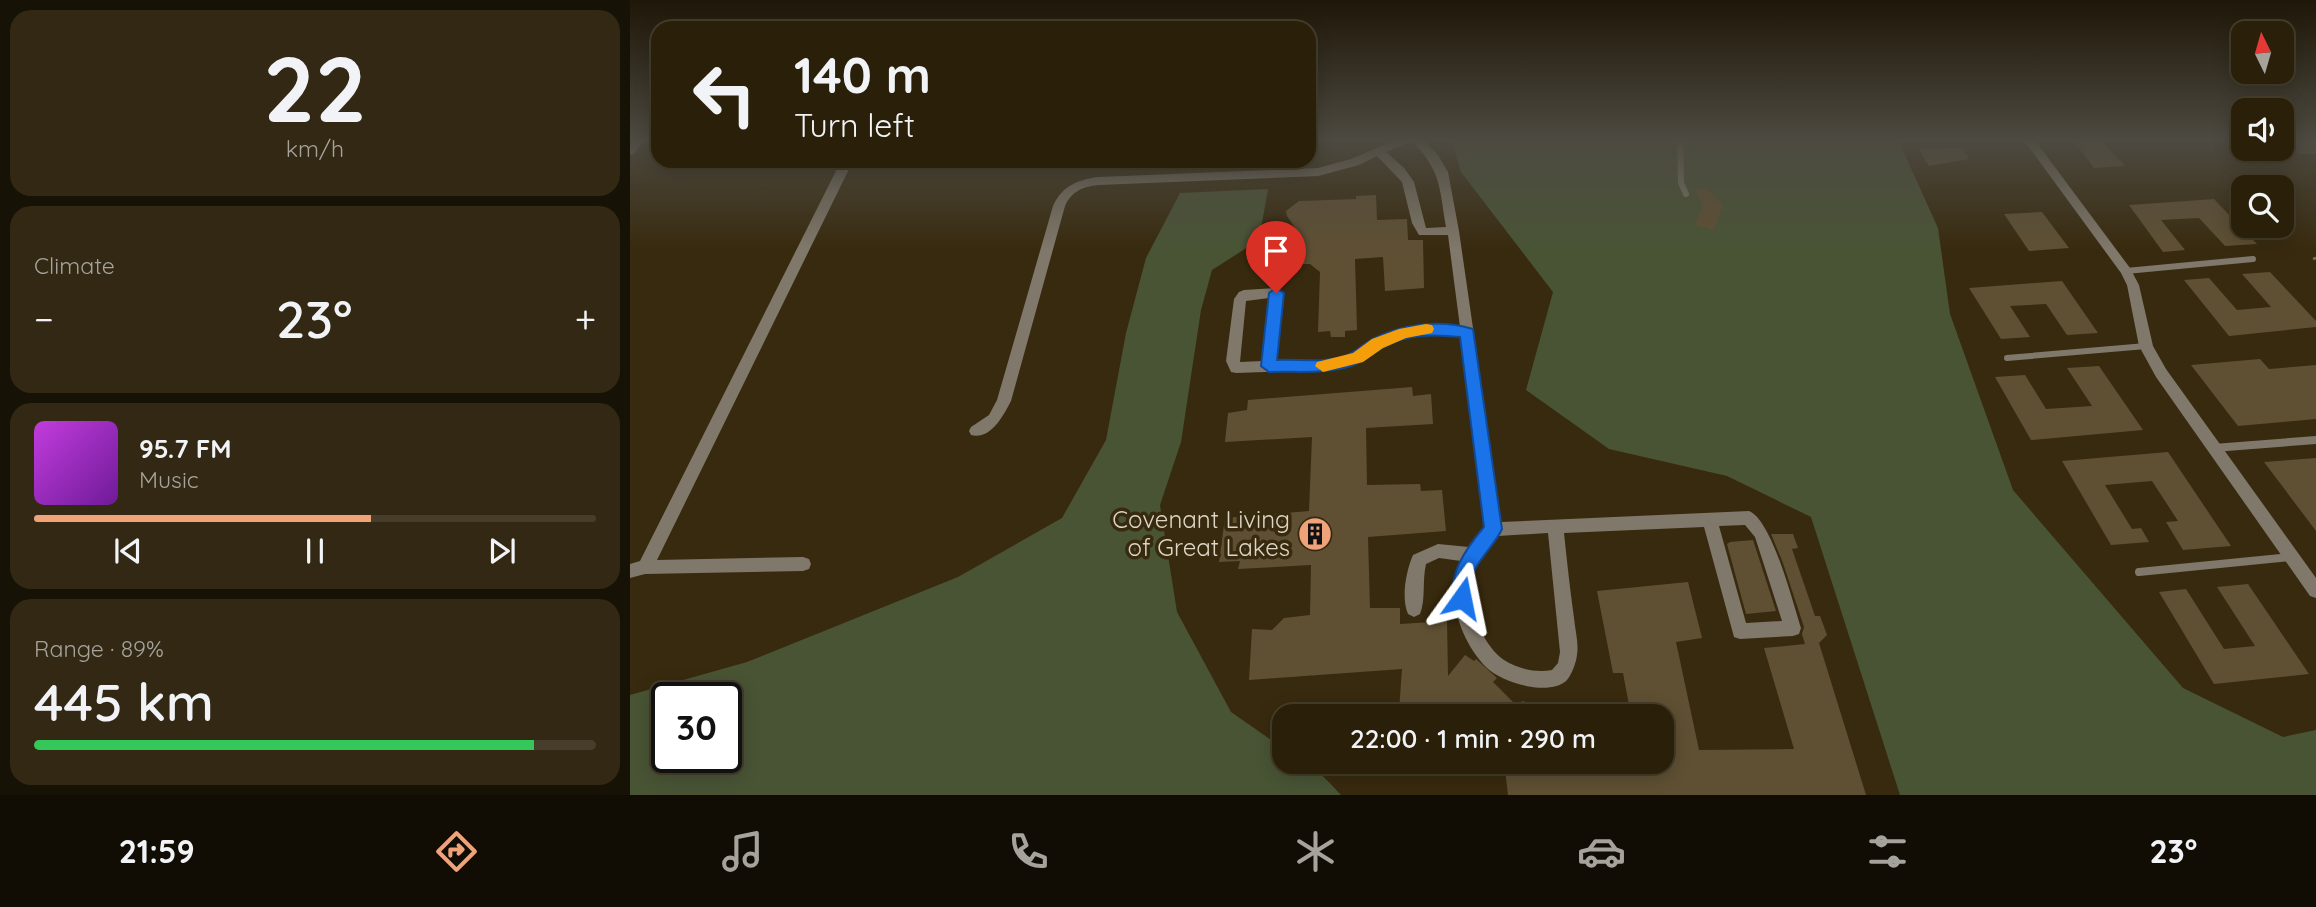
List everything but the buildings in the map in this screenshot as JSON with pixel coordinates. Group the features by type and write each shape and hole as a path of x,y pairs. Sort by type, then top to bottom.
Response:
{"street":[{"path":"803,564 638,569 839,176"},
{"path":"975,431 994,418 1004,401 1064,194 1085,183 1151,176"},
{"path":"1404,176 1413,194 1417,225 1423,232 1453,231"},
{"path":"1444,176 1494,529 1474,555 1461,582 1464,614 1494,663 1524,677 1544,680 1558,677 1566,667 1569,652 1555,526"},
{"path":"2056,176 2126,271 2133,285 2146,346 2173,392 2316,591"},
{"path":"1269,366 1276,293 1244,295 1240,299 1233,361 1236,368 1289,365 1309,368 1357,358 1378,344 1417,330 1438,329 1467,333"},
{"path":"1494,529 1749,518 1762,534 1793,628 1740,631 1710,520"},
{"path":"1414,609 1415,575 1419,560 1438,551 1474,555"}],"lane":[{"path":"1681,176 1686,194"},
{"path":"2126,271 2253,259"},
{"path":"2007,358 2146,346"},
{"path":"2213,448 2316,440"},
{"path":"2139,572 2292,557"}],"green space":[{"path":"1464,176 1915,176 1938,228 1950,314 2013,490 2183,688 2283,737 2316,730 2316,795 1900,795 1811,517 1727,476 1609,449 1526,390 1553,292"},
{"path":"1268,189 1259,240 1212,270 1201,310 1181,442 1160,505 1177,612 1231,712 1272,741 1272,774 1319,774 1341,795 630,795 630,695 651,689 651,773 742,773 742,682 676,682 747,662 958,577 1062,518 1106,440 1126,333 1146,258 1180,193"}],"slow traffic":[{"path":"1323,366 1357,358 1378,344 1404,333 1426,329"}],"place":[{"name":"Covenant Living of Great Lakes","path":"1315,534"}],"route":[{"path":"1276,293 1269,366 1309,368 1345,362 1357,358 1378,344 1417,330 1438,329 1467,333 1494,529 1476,549 1461,582 1462,598"}]}
